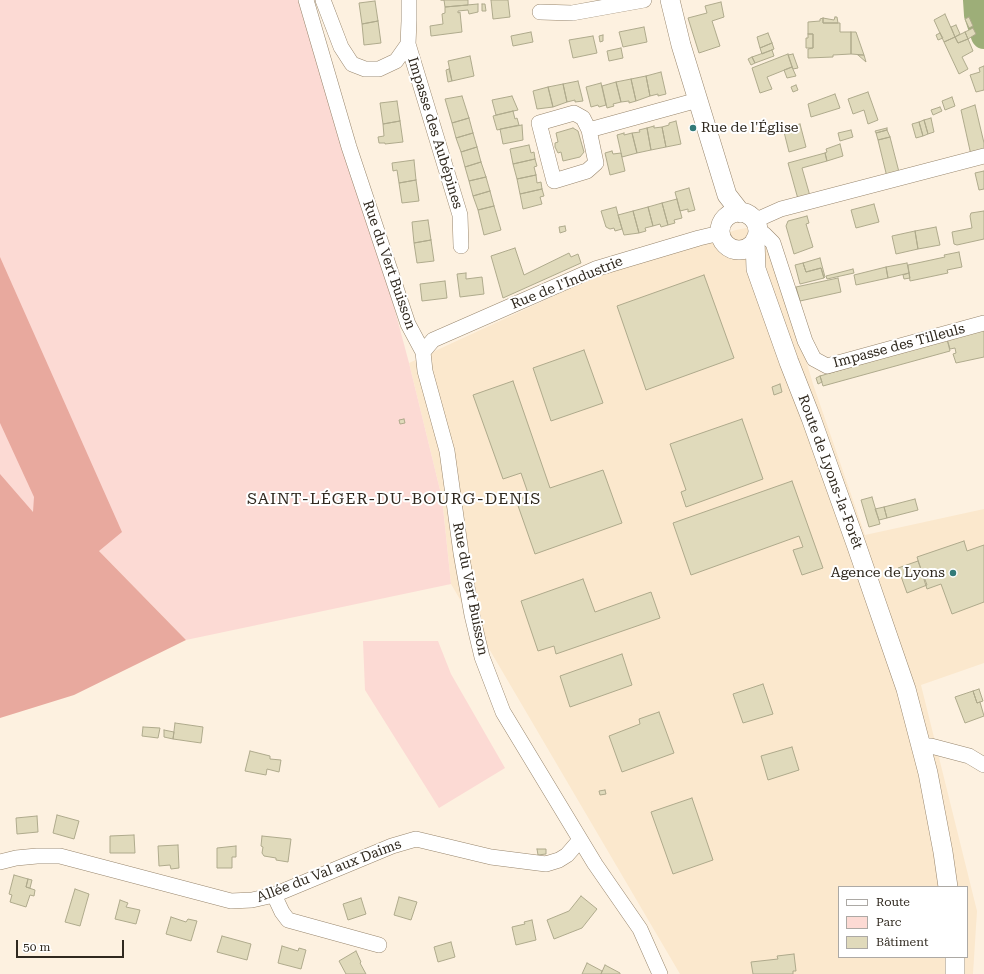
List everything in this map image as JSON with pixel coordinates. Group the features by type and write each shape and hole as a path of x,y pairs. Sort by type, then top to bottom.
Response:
{"main road":[{"name":"Route de Lyons-la-Forêt","path":"670,0 681,45 727,195 727,206 747,225 756,269 862,558 906,689 922,746 942,844 948,886"},
{"path":"720,233 722,223 747,225 745,249 739,250"},
{"name":"Route de Lyons-la-Forêt","path":"720,233 722,240 726,245 732,249 739,250 756,269"},
{"path":"955,958 955,974"}],"street":[{"name":"Rue du Vert Buisson","path":"306,0 349,147 408,324 423,352 425,371 447,451 461,553 472,615 482,657 503,712 580,840 640,929 660,974"},
{"path":"323,0 341,47 352,64 365,69 379,69 396,61 408,44"},
{"name":"Impasse des Aubépines","path":"409,0 408,44 460,215 461,246"},
{"path":"540,12 572,13 644,0"},
{"path":"589,130 698,100"},
{"path":"574,113 583,118 589,130 596,163 587,171 554,181 539,123 574,113"},
{"path":"747,225 781,209 984,156"},
{"name":"Impasse des Tilleuls","path":"747,225 764,234 773,244 805,341 814,359 827,366 984,323"},
{"name":"Rue de l'Industrie","path":"423,352 432,340 595,269 720,233"},
{"path":"922,746 931,746 969,756 984,765"},
{"name":"Allée du Val aux Daims","path":"0,862 16,858 60,856 231,901 252,900 274,895 392,846 416,839 491,856 546,864 559,860 567,855 580,840"},
{"path":"274,895 282,912 288,920 379,945"}],"shaded area":[{"path":"766,224 813,384 865,535 984,509 984,663 921,685 977,911 973,974 680,974 451,584 442,498 409,363 608,271 736,230"},
{"path":"0,257 122,532 99,551 186,640 74,695 0,718 0,474 33,512 34,497 0,423"}],"green space":[{"path":"0,0 312,0 409,363 442,498 451,584 186,640 99,551 0,590"},
{"path":"363,641 438,641 451,674 505,768 439,808 365,690"}],"building":[{"path":"444,0 468,0 468,5 445,7"},
{"path":"491,0 508,0 510,17 493,19"},
{"path":"375,1 378,21 362,24 359,3"},
{"path":"721,2 724,17 712,21 720,46 699,53 688,18 707,13 705,6"},
{"path":"478,4 478,12 469,14 468,10 458,11 458,13 460,12 462,32 431,36 430,26 443,24 442,14 445,13 445,7"},
{"path":"482,4 485,4 486,11 482,11"},
{"path":"945,14 955,37 944,42 934,20"},
{"path":"835,17 837,17 838,23 823,23 823,18 834,20"},
{"path":"969,17 973,26 969,28 965,19"},
{"path":"823,18 823,23 840,23 840,32 851,32 851,54 833,55 833,57 808,58 808,49 813,48 813,34 808,34 808,22 820,21 820,19"},
{"path":"378,21 381,43 364,45 362,24"},
{"path":"956,25 960,34 955,37 951,27"},
{"path":"644,27 647,42 623,47 619,32"},
{"path":"973,28 976,34 968,39 965,32"},
{"path":"531,32 533,42 513,46 511,36"},
{"path":"851,32 856,32 864,55 851,54"},
{"path":"965,32 968,39 958,43 955,37"},
{"path":"768,33 772,43 760,48 757,37"},
{"path":"940,33 943,38 938,40 936,35"},
{"path":"808,34 813,34 813,48 806,48 806,38 808,38"},
{"path":"603,35 603,41 600,42 599,36"},
{"path":"593,36 597,53 573,58 569,40"},
{"path":"955,37 958,43 968,39 973,51 962,57 968,69 959,74 944,42"},
{"path":"772,43 774,49 762,54 760,48"},
{"path":"621,48 623,58 609,61 607,51"},
{"path":"772,50 774,56 755,63 752,57"},
{"path":"788,54 792,67 767,77 772,89 760,93 752,68"},
{"path":"793,54 798,68 793,69 788,55"},
{"path":"858,55 864,55 866,62"},
{"path":"470,56 474,76 452,81 448,61"},
{"path":"752,57 755,63 751,65 748,59"},
{"path":"984,66 984,90 976,92 970,75 980,72 979,68"},
{"path":"792,67 796,76 787,78 784,70"},
{"path":"449,69 452,81 448,82 446,70"},
{"path":"661,72 666,94 650,96 646,76"},
{"path":"646,76 650,96 636,101 631,79"},
{"path":"631,79 636,101 629,103 629,101 621,102 616,82"},
{"path":"578,81 583,101 575,102 575,100 567,102 563,84"},
{"path":"616,82 621,102 613,104 614,106 607,108 602,86"},
{"path":"601,83 606,105 591,107 586,87"},
{"path":"563,84 567,102 553,107 548,87"},
{"path":"796,85 798,90 793,92 791,87"},
{"path":"548,87 553,107 537,109 533,91"},
{"path":"868,92 878,120 868,124 864,110 853,114 848,99"},
{"path":"835,94 840,108 811,117 808,104"},
{"path":"462,96 469,118 452,123 445,99"},
{"path":"512,96 518,110 496,115 492,100"},
{"path":"952,97 955,106 945,110 942,101"},
{"path":"397,101 400,121 383,124 380,103"},
{"path":"975,105 984,143 984,152 971,155 961,110"},
{"path":"940,107 942,111 933,115 931,110"},
{"path":"513,111 515,119 517,118 519,125 497,130 493,116"},
{"path":"469,118 473,133 456,138 452,123"},
{"path":"931,118 934,132 928,134 924,120"},
{"path":"924,120 928,134 923,136 919,122"},
{"path":"400,121 403,142 385,144 379,143 378,137 384,136 383,124"},
{"path":"676,121 681,144 666,147 662,127"},
{"path":"919,122 923,136 916,138 912,124"},
{"path":"800,124 806,147 789,152 783,128"},
{"path":"522,125 523,140 503,144 500,129"},
{"path":"654,126 654,128 662,127 666,147 651,150 647,128"},
{"path":"573,128 578,131 584,152 580,157 563,161 561,152 558,153 555,147 555,143 558,142 556,133"},
{"path":"647,128 651,150 637,153 632,133 640,132 639,130"},
{"path":"887,128 887,130 876,133 875,131"},
{"path":"851,130 853,137 840,141 838,133"},
{"path":"887,130 890,137 878,140 876,133"},
{"path":"473,133 477,147 461,152 456,138"},
{"path":"624,133 624,135 632,133 637,153 622,157 617,135"},
{"path":"890,137 899,172 887,177 878,140"},
{"path":"840,144 843,156 827,161 825,153 827,152 826,149"},
{"path":"529,145 531,153 534,152 535,159 513,164 510,149"},
{"path":"477,147 481,162 465,167 461,152"},
{"path":"612,151 613,154 621,153 625,171 610,175 605,153"},
{"path":"825,153 827,161 802,168 810,196 798,199 788,163"},
{"path":"535,159 537,166 534,167 536,175 517,179 513,164"},
{"path":"414,160 416,180 399,183 397,170 393,171 392,163"},
{"path":"481,162 486,177 469,181 465,167"},
{"path":"984,171 984,189 979,190 975,173"},
{"path":"536,175 537,183 541,182 542,189 520,194 517,179"},
{"path":"486,177 490,191 473,196 469,181"},
{"path":"416,180 419,201 402,203 399,183"},
{"path":"689,188 695,210 688,212 688,209 680,211 675,192"},
{"path":"542,189 544,196 540,197 542,204 523,209 520,194"},
{"path":"490,191 494,206 478,210 473,196"},
{"path":"677,199 682,218 674,220 675,223 668,225 662,203"},
{"path":"662,203 668,225 661,227 660,224 653,226 648,207"},
{"path":"874,204 879,222 856,228 851,210"},
{"path":"494,206 501,230 484,235 478,210"},
{"path":"616,207 622,229 615,231 614,228 610,229 606,227 601,211"},
{"path":"648,207 653,226 645,228 646,231 639,233 633,211"},
{"path":"633,211 639,233 624,235 618,215"},
{"path":"984,211 984,239 957,245 954,244 952,232 972,228 971,213"},
{"path":"807,216 809,223 806,224 813,247 794,254 786,226 788,221"},
{"path":"428,220 431,240 414,243 412,222"},
{"path":"565,226 566,231 560,233 559,227"},
{"path":"936,227 940,245 918,249 915,231"},
{"path":"915,231 918,249 896,254 892,236"},
{"path":"431,240 434,261 417,263 414,243"},
{"path":"515,248 524,275 569,253 571,257 578,254 581,263 503,298 491,256"},
{"path":"959,252 962,267 947,270 948,273 910,281 908,265 945,257 944,255"},
{"path":"820,258 824,278 821,268 806,272 803,263"},
{"path":"803,263 806,272 821,268 824,278 800,284 795,265"},
{"path":"907,263 909,273 888,278 886,267"},
{"path":"886,267 888,278 856,285 854,275"},
{"path":"853,269 854,273 827,279 826,276"},
{"path":"466,273 466,279 482,277 484,294 460,297 457,274"},
{"path":"909,273 910,278 904,279 903,275"},
{"path":"704,275 734,358 646,390 617,306"},
{"path":"838,278 841,292 800,301 796,287"},
{"path":"445,281 447,298 422,301 420,284"},
{"path":"984,329 984,357 956,363 953,354 956,353 955,348 950,349 947,339"},
{"path":"947,339 950,351 823,386 820,376"},
{"path":"584,350 603,403 551,421 533,368"},
{"path":"820,376 822,382 818,384 816,378"},
{"path":"513,381 550,488 603,470 622,523 535,554 516,500 529,496 521,473 503,479 473,395"},
{"path":"780,384 782,392 774,395 772,387"},
{"path":"404,419 405,423 400,424 399,420"},
{"path":"742,419 763,479 686,507 681,492 686,490 670,444"},
{"path":"792,481 823,568 802,575 793,550 803,547 799,536 691,575 673,523"},
{"path":"872,497 880,524 869,527 861,500"},
{"path":"915,499 918,510 887,518 884,507"},
{"path":"884,507 887,518 879,520 875,509"},
{"name":"Agence de Lyons","path":"964,541 967,551 984,545 984,602 952,614 941,584 927,589 917,557"},
{"path":"918,561 927,585 907,593 898,568"},
{"path":"583,579 595,612 651,592 660,618 556,654 554,646 538,651 521,601"},
{"path":"622,654 632,685 570,707 560,676"},
{"path":"763,684 773,714 743,723 733,694"},
{"path":"979,689 983,701 977,703 973,691"},
{"path":"973,691 977,703 980,702 984,716 965,723 955,697"},
{"path":"659,712 674,753 622,772 609,736 640,724 639,719"},
{"path":"175,723 203,727 201,743 173,739"},
{"path":"143,727 160,728 158,738 142,736"},
{"path":"164,730 174,732 173,739 164,737"},
{"path":"792,747 799,770 768,780 761,756"},
{"path":"250,751 270,756 270,759 281,760 279,772 267,769 266,775 245,771"},
{"path":"605,790 606,794 600,795 599,791"},
{"path":"692,798 713,860 673,874 651,812"},
{"path":"57,815 79,821 74,839 53,833"},
{"path":"37,816 38,832 17,834 16,818"},
{"path":"134,835 135,853 110,853 110,836"},
{"path":"262,836 291,839 288,862 264,856 262,853 263,847 261,846"},
{"path":"178,845 179,868 171,869 170,865 159,866 158,846"},
{"path":"236,846 236,857 232,857 232,868 217,868 217,848"},
{"path":"537,849 546,849 546,854 538,855"},
{"path":"14,875 28,879 26,887 35,890 34,896 30,895 26,907 10,902 12,895 9,894"},
{"path":"28,879 32,880 30,888 26,887"},
{"path":"75,889 89,894 80,926 65,922"},
{"path":"581,896 597,909 582,928 554,939 547,920 569,911"},
{"path":"399,897 417,902 411,920 394,915"},
{"path":"361,898 366,914 348,920 343,904"},
{"path":"120,900 128,903 126,907 140,910 136,924 115,919"},
{"path":"171,917 186,922 188,919 197,921 191,941 166,934"},
{"path":"532,920 536,940 516,945 512,927 525,924 524,922"},
{"path":"222,936 251,944 247,960 217,952"},
{"path":"451,942 455,957 438,962 434,947"},
{"path":"282,946 298,951 299,948 306,950 301,969 278,963"},
{"path":"356,951 366,974 346,974 339,961"},
{"path":"794,954 796,971 793,971 793,974 753,974 751,962 778,959 777,956"},
{"path":"587,963 602,971 601,974 582,974"},
{"path":"605,965 620,973 620,974 601,974"}],"waterway":[{"path":"976,0 977,15 984,36"}],"place":[{"name":"Rue de l'Église","path":"693,128"},
{"name":"Agence de Lyons","path":"953,573"}],"district":[{"name":"SAINT-LÉGER-DU-BOURG-DENIS","path":"394,499"}]}
